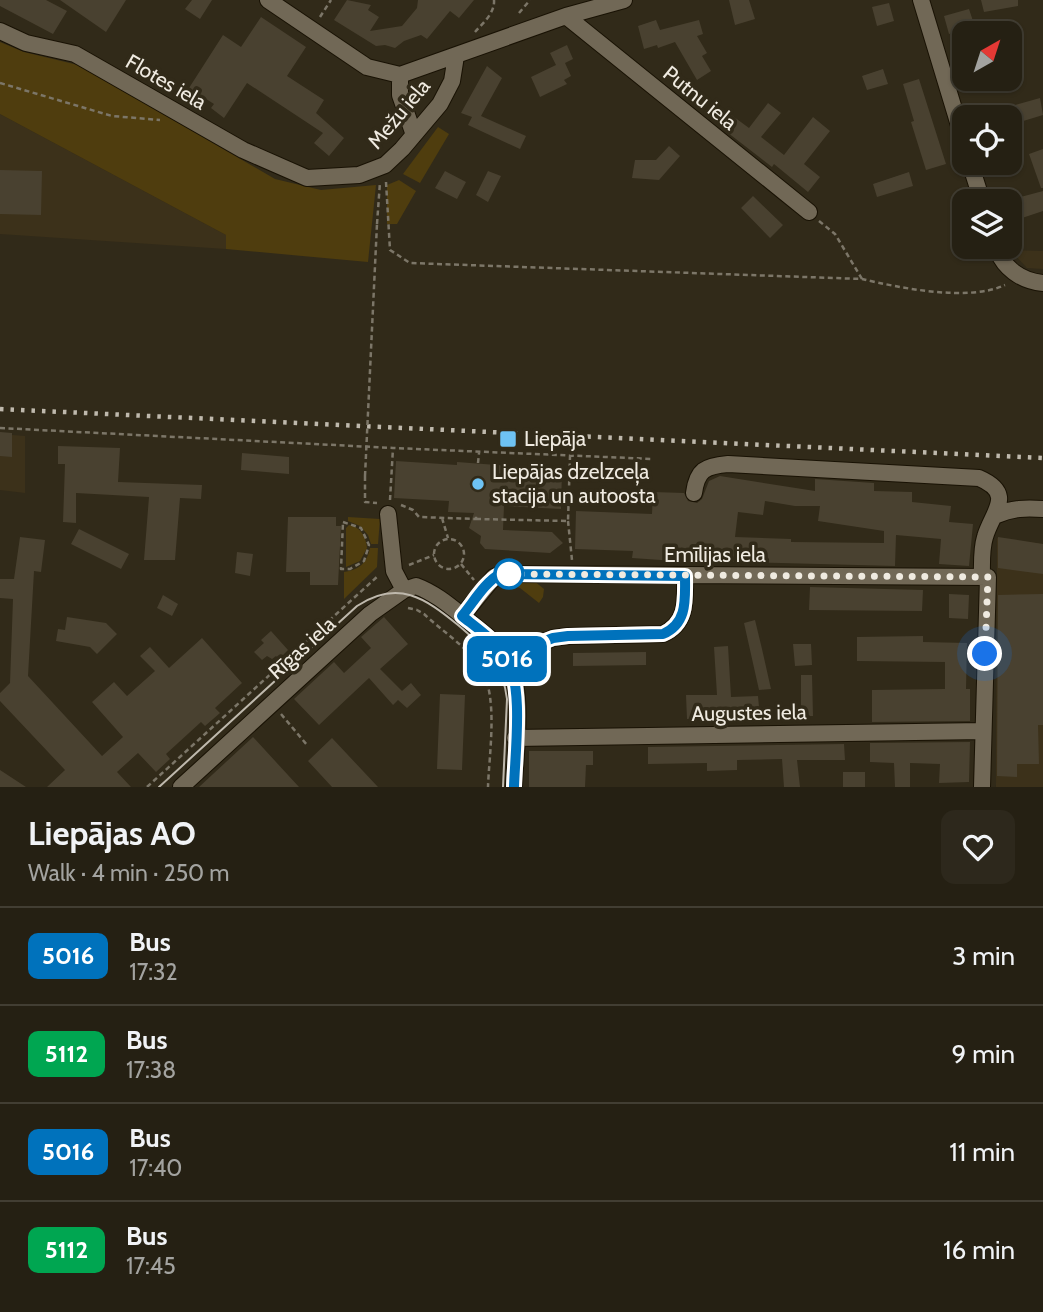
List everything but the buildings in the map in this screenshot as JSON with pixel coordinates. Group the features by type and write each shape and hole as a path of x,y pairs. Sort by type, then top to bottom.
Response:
{"street":[{"path":"268,0 367,68 401,75 400,95 414,135"},
{"name":"Mežu iela","path":"401,75 566,16 624,0"},
{"path":"920,0 953,105"},
{"name":"Putnu iela","path":"566,16 809,212"},
{"name":"Flotes iela","path":"0,31 26,43 75,54 243,150 307,178"},
{"name":"Mežu iela","path":"307,178 359,175 385,165 440,104 452,81 456,56"},
{"path":"1001,259 1020,278 1043,283"},
{"path":"694,493 696,478 711,465 966,477 979,478 992,484 998,493 997,515"},
{"path":"389,506 394,570 404,590 416,586 426,590 485,634 507,658 514,676 516,694 514,787"},
{"path":"982,787 984,540 997,515 1007,510 1043,509"},
{"name":"Emīlijas iela","path":"462,616 494,577 500,574 985,577"},
{"path":"507,658 553,638 663,634 673,630 685,607 685,576"},
{"name":"Rīgas iela","path":"181,787 370,614 404,590"},
{"name":"Augustes iela","path":"515,738 983,731"}],"path":[{"path":"318,20 331,0"},
{"path":"468,40 489,16 494,0"},
{"path":"519,13 530,0"},
{"path":"0,83 112,116 161,121"},
{"path":"385,165 390,250 410,263 863,279 902,289 949,292 992,291 1020,278"},
{"path":"380,185 365,502 413,510 419,517 568,522"},
{"path":"809,212 835,234 863,279"},
{"path":"0,428 653,459"},
{"path":"389,506 393,448"},
{"path":"478,463 479,452"},
{"path":"570,456 568,522 570,550 578,576"},
{"path":"476,514 476,519"},
{"path":"442,518 448,538"},
{"path":"343,522 356,525 365,533 369,545 368,553 358,566 341,569 343,522"},
{"path":"448,538 459,542 464,552 461,564 450,569 435,561 434,549 437,543 448,538"},
{"path":"461,564 478,585"},
{"path":"147,787 347,603"},
{"path":"401,608 417,610 470,653 489,684 488,787"},
{"path":"278,712 307,744"}],"shaded area":[{"path":"0,42 24,52 78,65 275,179 321,190 376,185 368,262 226,249 226,235 0,114"},
{"path":"0,114 226,235 226,249 0,234"},
{"path":"438,127 449,134 420,183 403,174"},
{"path":"399,180 416,191 397,224 387,224 387,185"},
{"path":"1022,250 1043,251 1043,269 1027,268 1018,259 1022,259"},
{"path":"0,434 25,436 25,493 0,490"},
{"path":"348,517 380,519 378,544 371,544 368,535 360,526 348,521"},
{"path":"349,525 362,533 367,548 360,561 346,567 346,528"},
{"path":"997,538 1043,544 1043,787 996,787"},
{"path":"370,548 378,548 377,567 344,599 344,572 362,565"},
{"path":"533,580 544,589 539,603 520,588 505,582"}],"tram line":[{"path":"159,787 357,606 372,598 398,593 422,600 446,615 476,640 496,666 507,699 503,787"}],"railway":[{"path":"0,409 1043,458"}],"bus line":[{"name":"5016","path":"514,787 514,676 507,658 485,634 462,616 494,577 500,574 685,576 685,607 673,630 663,634 568,636 553,638 522,650"}],"place":[{"name":"Liepāja","path":"508,439"},
{"name":"Liepājas dzelzceļa stacija un autoosta","path":"478,484"}],"route":[{"path":"509,574 988,577 985,654"}]}
